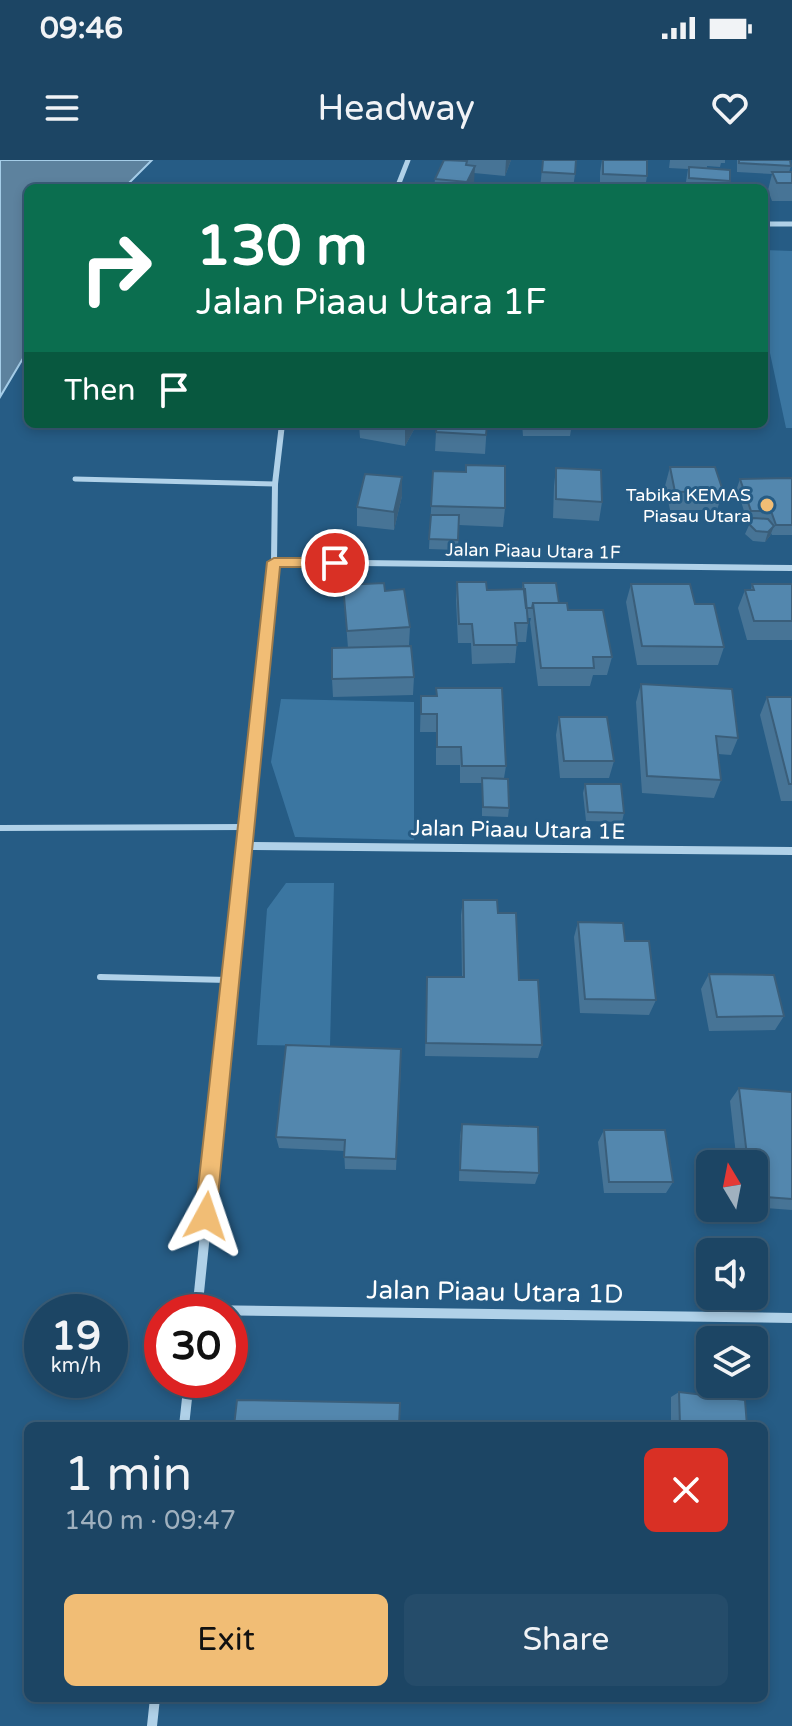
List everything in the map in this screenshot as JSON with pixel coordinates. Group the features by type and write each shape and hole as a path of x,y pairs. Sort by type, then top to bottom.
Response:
{"street":[{"path":"399,184 408,160"},
{"path":"768,224 792,224"},
{"path":"199,1294 228,980 274,562 275,484 282,428"},
{"name":"Jalan Piaau Utara 1F","path":"274,562 792,568"},
{"name":"Jalan Piaau Utara 1E","path":"243,846 792,851"},
{"name":"Jalan Piaau Utara 1D","path":"248,1312 792,1318"},
{"path":"184,1422 187,1398"},
{"path":"152,1726 155,1702"}],"lane":[{"path":"75,479 275,484"},
{"path":"0,828 246,827"},
{"path":"100,977 228,980"}],"shaded area":[{"path":"0,160 152,160 128,184 24,184 24,357 0,397"},
{"path":"768,250 792,251 792,428 786,428 768,344"},
{"path":"281,699 414,702 414,840 295,837 271,762"},
{"path":"286,883 334,883 330,1046 257,1045 267,909"}],"building":[{"path":"444,160 467,161 466,165 475,166 467,182 435,179"},
{"path":"543,160 576,160 575,174 542,172"},
{"path":"603,160 647,160 647,176 603,174"},
{"path":"739,160 790,160 791,166 739,163"},
{"path":"689,167 730,170 730,181 689,178"},
{"path":"772,172 792,172 792,183 777,183"},
{"path":"436,428 487,428 486,435 436,432"},
{"path":"466,465 505,466 505,508 431,506 433,471 466,472"},
{"path":"670,467 715,467 723,491 675,492"},
{"path":"556,468 601,470 602,502 556,499"},
{"path":"365,474 402,477 394,512 357,507"},
{"name":"Tabika KEMAS Piasau Utara","path":"792,478 792,525 776,525 771,511 751,511 740,479"},
{"path":"431,515 459,515 458,540 429,539"},
{"path":"753,518 768,519 774,526 768,532 756,531 749,524"},
{"path":"457,582 486,582 487,590 525,589 528,623 515,623 517,645 474,645 472,624 459,624"},
{"path":"384,583 385,591 404,589 410,627 347,631 343,585"},
{"path":"523,583 556,583 559,603 533,603 532,608 526,608"},
{"path":"631,584 690,584 695,604 714,604 724,647 642,646"},
{"path":"752,584 792,584 792,621 754,621 745,590 754,590"},
{"path":"533,603 567,603 568,610 603,610 612,657 593,657 594,668 541,668"},
{"path":"411,646 414,677 332,679 332,648"},
{"path":"641,684 732,689 738,738 716,736 721,780 647,776"},
{"path":"436,688 502,688 506,766 462,766 461,747 437,747 437,714 421,714 421,696 437,696"},
{"path":"767,697 792,697 792,784 789,784"},
{"path":"559,717 607,717 614,761 564,761"},
{"path":"482,778 508,779 509,808 483,807"},
{"path":"585,784 621,784 624,813 588,812"},
{"path":"463,900 497,900 498,913 516,913 519,980 538,980 542,1045 426,1043 427,977 464,977"},
{"path":"578,922 623,923 625,941 649,941 656,1000 585,999"},
{"path":"709,974 774,975 784,1016 717,1017"},
{"path":"286,1045 401,1049 396,1159 344,1157 345,1140 276,1137"},
{"path":"739,1088 792,1092 792,1199 768,1197 768,1150 746,1150"},
{"path":"462,1124 538,1127 539,1173 460,1170"},
{"path":"604,1130 665,1130 673,1182 609,1182"},
{"path":"679,1392 696,1394 696,1398 745,1400 747,1422 680,1422"},
{"path":"237,1400 400,1403 399,1422 234,1422"}],"place":[{"name":"Tabika KEMAS Piasau Utara","path":"767,505"}],"route":[{"path":"206,1216 228,980 274,562 335,563"}]}
